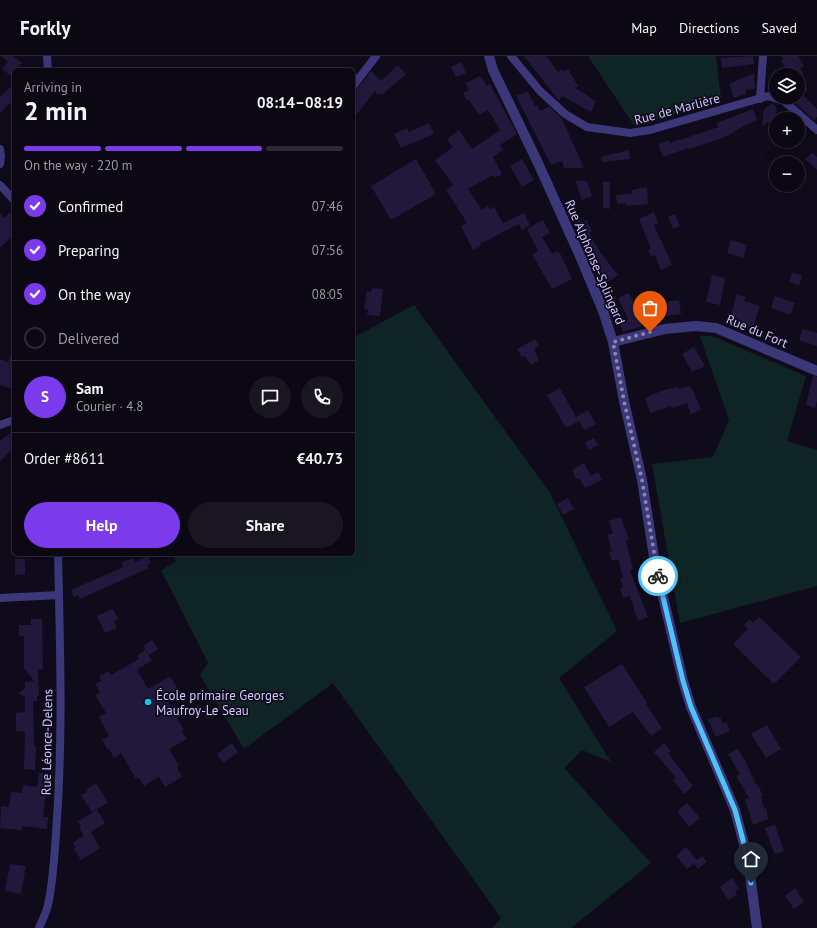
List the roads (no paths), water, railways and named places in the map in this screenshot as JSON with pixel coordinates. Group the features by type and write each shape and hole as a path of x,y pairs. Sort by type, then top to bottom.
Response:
{"street":[{"path":"47,56 48,68"},
{"path":"355,83 376,56"},
{"name":"Rue Alphonse-Splingard","path":"489,56 492,70 538,163 580,256 603,311 613,342 624,401 642,480 655,563 683,681 691,707 735,810 748,859 757,928"},
{"name":"Rue de Marlière","path":"511,56 540,91 565,114 587,127 630,133 650,130 768,96 784,101 817,130"},
{"path":"760,99 764,56"},
{"path":"0,149 0,164"},
{"path":"0,185 12,198"},
{"name":"Rue du Fort","path":"613,342 665,329 696,326 716,328 817,371"},
{"path":"0,425 12,421"},
{"name":"Rue Léonce-Delens","path":"39,928 48,907 53,872 61,742 58,556"},
{"path":"0,598 59,595"}],"place":[{"name":"École primaire Georges Maufroy-Le Seau","path":"148,702"}]}
